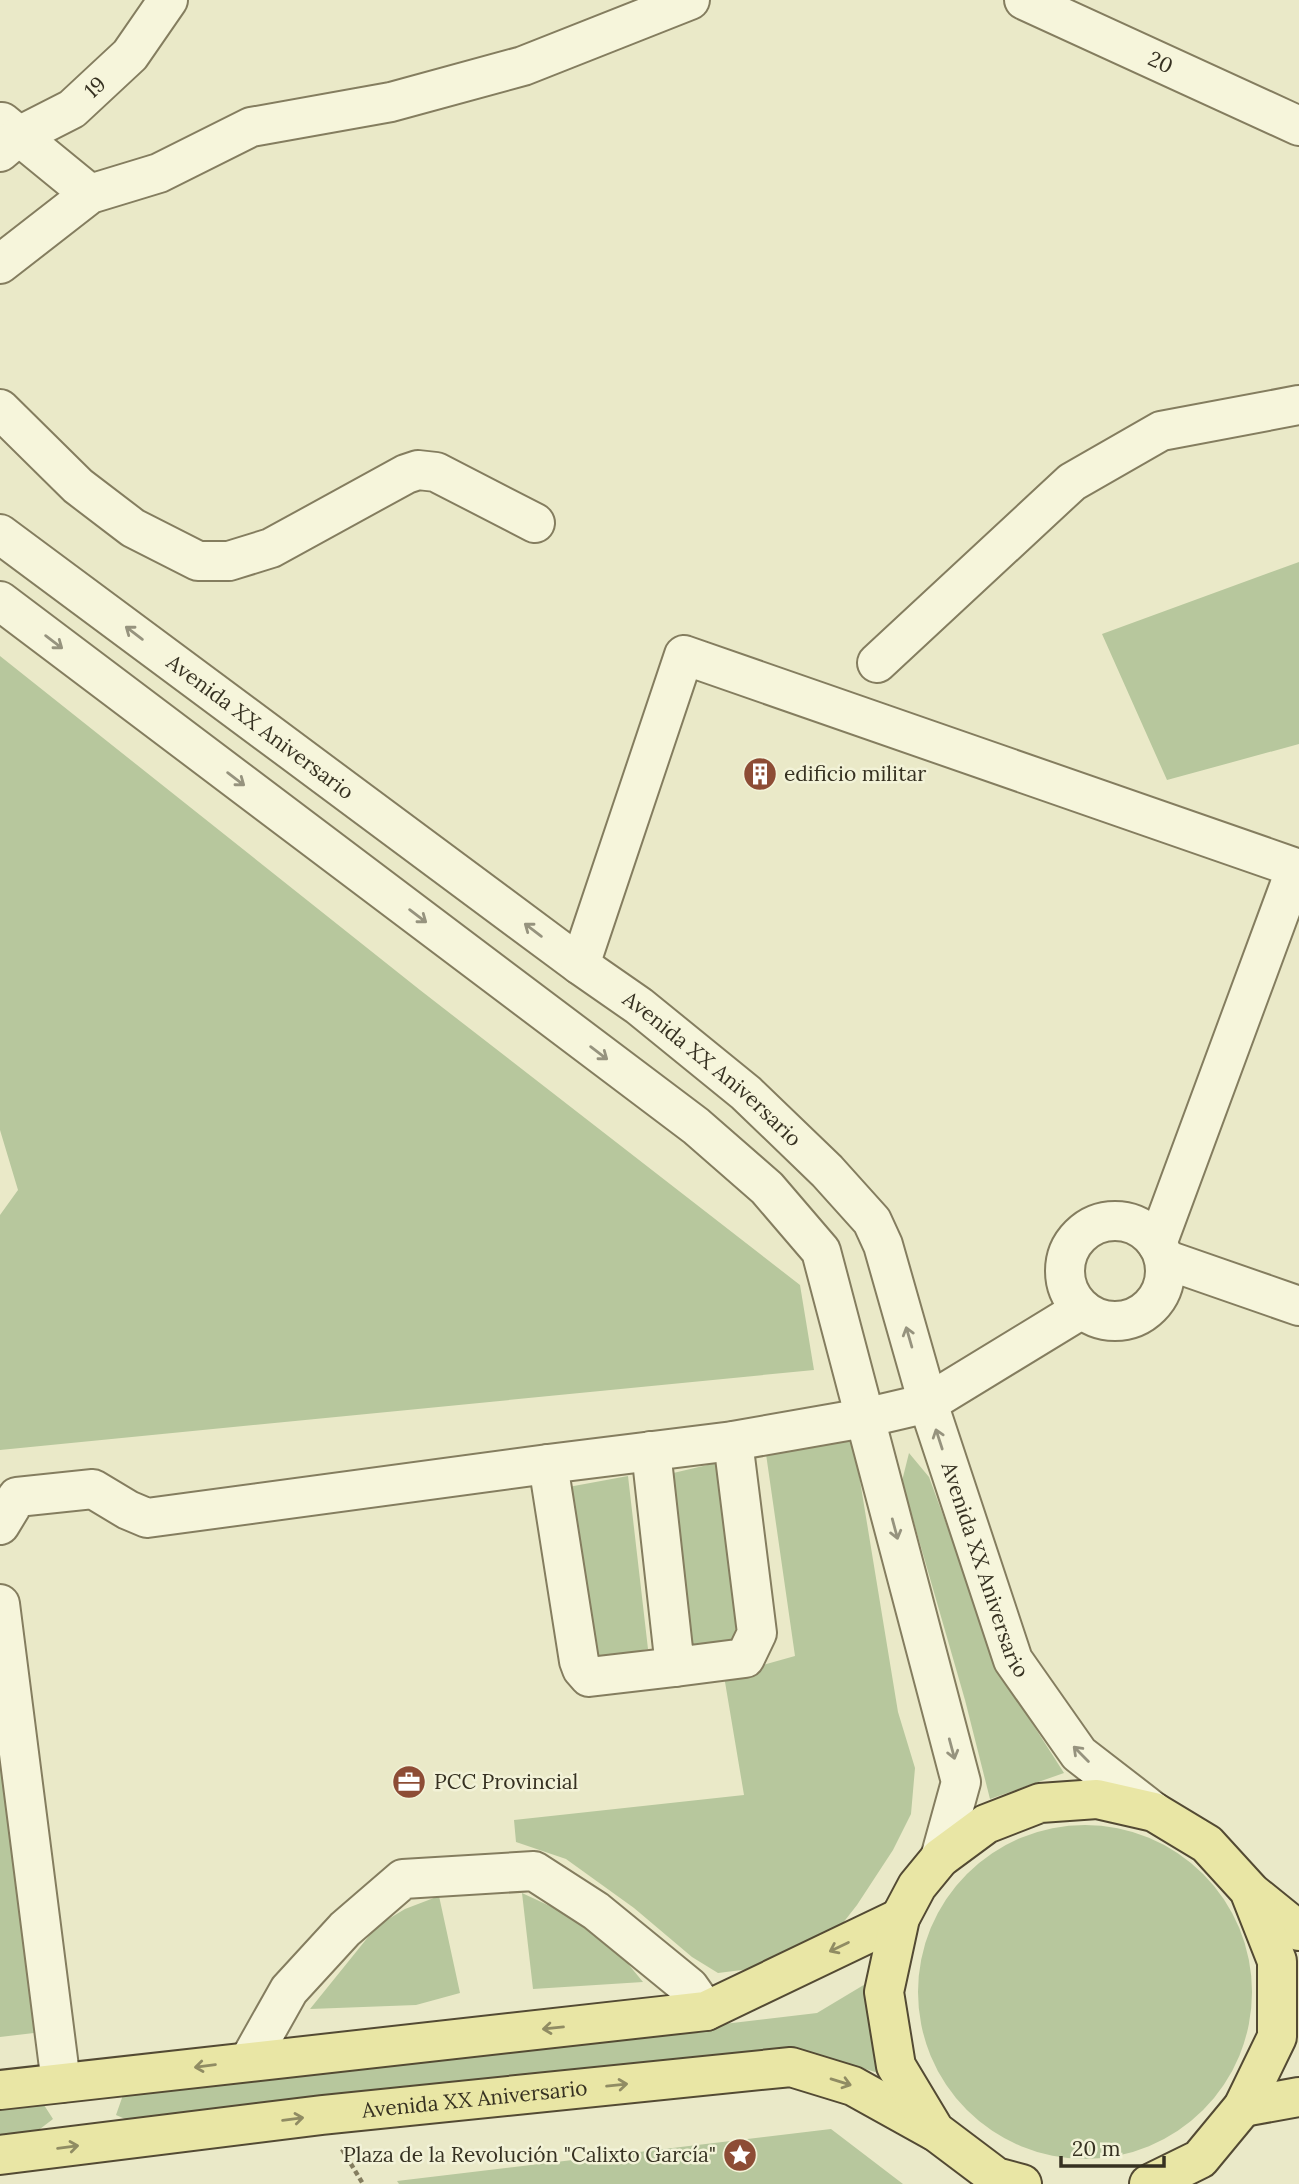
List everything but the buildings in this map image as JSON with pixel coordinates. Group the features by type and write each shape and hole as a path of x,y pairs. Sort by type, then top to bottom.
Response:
{"main road":[{"name":"Avenida XX Aniversario","path":"935,2131 896,2066 884,1992 900,1918 917,1886 940,1858 986,1824 1040,1803 1097,1799 1154,1812 1207,1844 1249,1890 1299,1931"},
{"name":"Avenida XX Aniversario","path":"1149,2184 1200,2171 1243,2107 1277,2038 1277,1961 1249,1890"},
{"path":"0,2090 706,2011 900,1918"},
{"name":"Avenida XX Aniversario","path":"0,2155 321,2115 791,2067 853,2086 935,2131 994,2176 1022,2184"},
{"path":"1243,2107 1299,2097"}],"street":[{"name":"19","path":"6,136 72,109 130,55 168,0"},
{"path":"0,264 90,194 159,173 251,127 391,102 523,66 690,0"},
{"name":"20","path":"1024,0 1299,126"},
{"path":"6,136 90,194"},
{"path":"877,663 1072,482 1161,431 1299,405"},
{"path":"0,409 79,486 133,527 198,561 229,562 271,548 418,470 436,472 535,523"},
{"name":"Avenida XX Aniversario","path":"0,534 639,1006 746,1093 827,1171 872,1221 883,1245 928,1403 1013,1660 1079,1754 1154,1812"},
{"name":"Avenida XX Aniversario","path":"0,601 696,1126 767,1188 821,1251 961,1782 940,1858"},
{"path":"580,965 684,655 1297,868 1161,1251"},
{"path":"1102,1222 1133,1224 1146,1231 1161,1251 1166,1276 1161,1292 1152,1306 1125,1321 1095,1317 1082,1309 1072,1297 1066,1283 1068,1252 1088,1228 1102,1222"},
{"path":"1161,1251 1299,1306"},
{"path":"0,1525 17,1497 93,1489 147,1518 733,1441 864,1418 928,1403 1082,1309"},
{"path":"548,1464 579,1661 589,1678 746,1658 757,1633 733,1441"},
{"path":"651,1451 675,1667"},
{"path":"0,1604 61,2083"},
{"path":"249,2061 289,1990 345,1929 403,1878 534,1871 596,1911 689,1987 706,2011"}],"green space":[{"path":"1299,562 1299,744 1167,780 1102,634"},
{"path":"0,656 420,990 800,1285 814,1370 0,1450 0,1215 18,1190 0,1130"},
{"path":"853,1438 898,1712 915,1768 911,1814 893,1850 857,1905 828,1942 767,1967 718,1973 692,1957 634,1908 566,1859 516,1842 514,1820 744,1795 724,1676 795,1656 766,1454"},
{"path":"909,1453 929,1477 1002,1676 1064,1773 990,1799 965,1700 902,1481"},
{"path":"716,1463 739,1642 689,1647 669,1474"},
{"path":"628,1476 648,1649 590,1661 563,1488"},
{"path":"0,1693 34,2033 0,2037"},
{"path":"1085,1825 1118,1828 1149,1837 1178,1853 1203,1874 1224,1899 1240,1928 1249,1959 1252,1992 1249,2025 1240,2056 1224,2085 1203,2110 1178,2131 1149,2147 1118,2156 1085,2159 1052,2156 1021,2147 992,2131 967,2110 946,2085 930,2056 921,2025 918,1992 921,1959 930,1928 946,1899 967,1874 992,1853 1021,1837 1052,1828"},
{"path":"522,1893 582,1921 624,1959 643,1982 533,1989"},
{"path":"439,1896 460,1993 416,2005 310,2009 377,1926 405,1909"},
{"path":"867,1983 891,2077 814,2053 132,2122 116,2115 123,2095 817,2013"},
{"path":"44,2105 53,2119 36,2132 0,2137 0,2110"},
{"name":"Plaza de la Revolución \"Calixto García\"","path":"831,2129 903,2184 399,2184 397,2181"}],"place":[{"name":"edificio militar","path":"760,774"},
{"name":"PCC Provincial","path":"409,1782"},
{"name":"Plaza de la Revolución \"Calixto García\"","path":"740,2155"}]}
